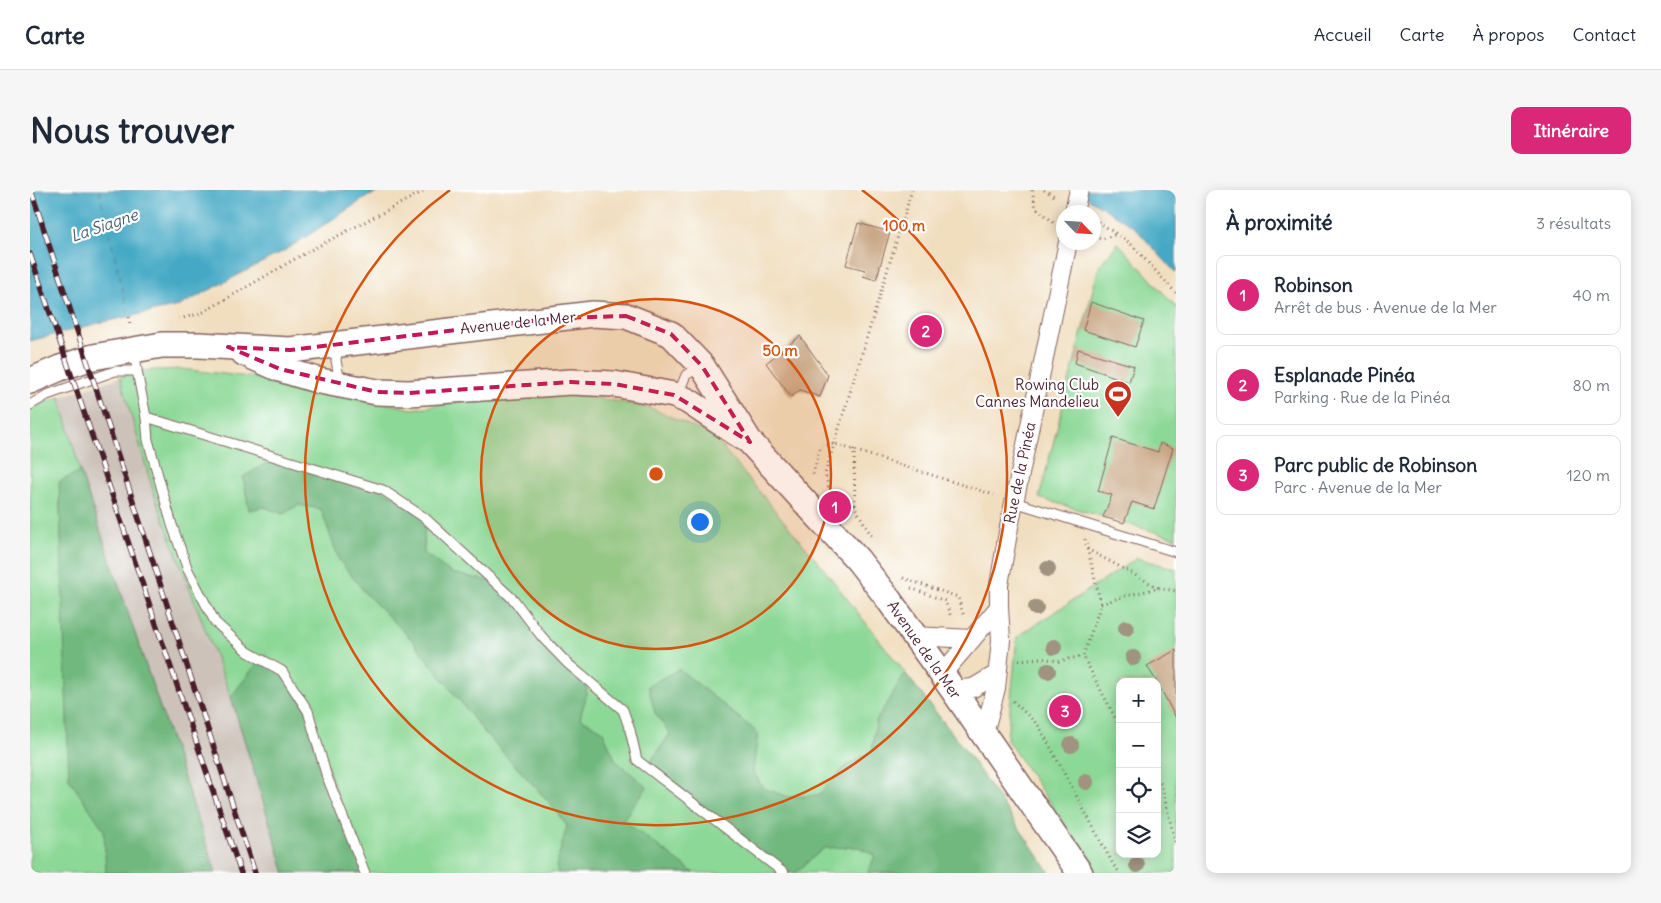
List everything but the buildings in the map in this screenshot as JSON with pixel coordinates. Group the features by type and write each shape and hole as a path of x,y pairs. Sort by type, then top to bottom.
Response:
{"main road":[{"name":"Avenue de la Mer","path":"30,381 93,357 136,361 162,346 199,345 290,350 593,314 626,316 671,334 702,366 750,442 858,560 984,734 1080,873"},
{"name":"Avenue de la Mer","path":"228,347 280,369 377,392 409,393 571,382 614,384 674,394 688,401 750,442"}],"street":[{"path":"1076,205 1080,190"},
{"name":"Rue de la Pinéa","path":"984,734 996,688 1001,640 998,607 999,585 1014,502 1066,250"},
{"path":"997,668 973,688 947,682 972,639 998,607"},
{"path":"914,636 972,639"}],"lane":[{"path":"338,344 336,360 341,385"},
{"path":"30,405 47,395 115,371 136,361 148,440 172,525 188,570 215,622 248,652 282,671 308,710 326,774 366,873"},
{"path":"674,394 681,387 686,375 702,366"},
{"path":"146,417 383,490 425,518 514,600 542,637 567,663 623,710 637,760 784,873"},
{"path":"1014,502 1176,552"}],"path":[{"path":"202,313 307,252 426,190"},
{"path":"831,498 825,474 912,190"},
{"path":"1032,190 1036,208 1056,225"},
{"path":"1101,223 1130,242 1176,293"},
{"path":"1101,239 1118,234"},
{"path":"812,476 821,446 835,444 1014,502"},
{"path":"854,449 855,507 873,538"},
{"path":"1083,523 1087,549 1102,604 1083,656 1118,723"},
{"path":"1087,549 1159,588 1176,591"},
{"path":"898,571 903,578 958,597 972,639"},
{"path":"1102,604 1159,588"},
{"path":"997,668 1041,658 1059,660 1083,656"},
{"path":"1006,694 1039,726 1114,866 1120,873"},
{"path":"1161,784 1176,845"}],"highlighted area":[{"path":"626,316 671,334 702,366 750,442 674,395 614,384 571,382 409,393 377,392 280,369 228,347 290,350 557,318"}],"shaded area":[{"path":"120,377 155,497 231,697 285,873 216,873 80,471 60,397"}],"green space":[{"name":"Rowing Club Cannes Mandelieu","path":"1118,243 1176,307 1176,538 1039,498 1099,266"},
{"path":"181,369 283,381 412,409 489,397 578,394 651,408 713,436 823,568 963,747 1050,873 285,873 231,697 155,497 120,377 137,371"},
{"path":"60,397 80,471 216,873 30,873 30,407"},
{"path":"275,458 383,490 425,518 424,553 451,573 495,582 585,678 587,694 580,718 602,730 616,761 647,787 623,820 694,873 558,873 556,866 567,826 549,802 484,732 412,640 366,594 339,560 321,509 298,505 283,514 264,507 249,510 243,477"},
{"path":"80,471 216,873 106,873 104,830 69,779 59,482"},
{"path":"1137,558 1176,569 1176,873 1098,873 1007,740 1017,637"},
{"path":"264,654 282,671 308,711 365,873 285,873 231,697"},
{"path":"679,669 758,733 753,771 763,788 789,797 818,795 845,767 872,751 876,721 905,673 963,747 1050,873 868,873 875,855 858,847 824,848 795,873 784,873 647,767 670,734 655,713 648,686"}],"water":[{"name":"La Siagne","path":"30,190 383,190 367,197 284,251 179,306 103,322 30,341"},
{"path":"1075,190 1176,190 1176,273 1135,228"}],"ferry route":[{"path":"99,190 129,317"}],"railway":[{"path":"31,190 255,873"},
{"path":"30,254 241,873"}],"place":[{"name":"Esplanade Pinéa","path":"926,331"},
{"name":"Rowing Club Cannes Mandelieu","path":"1118,418"},
{"name":"Robinson","path":"835,507"},
{"name":"Parc public de Robinson","path":"1065,711"}]}
